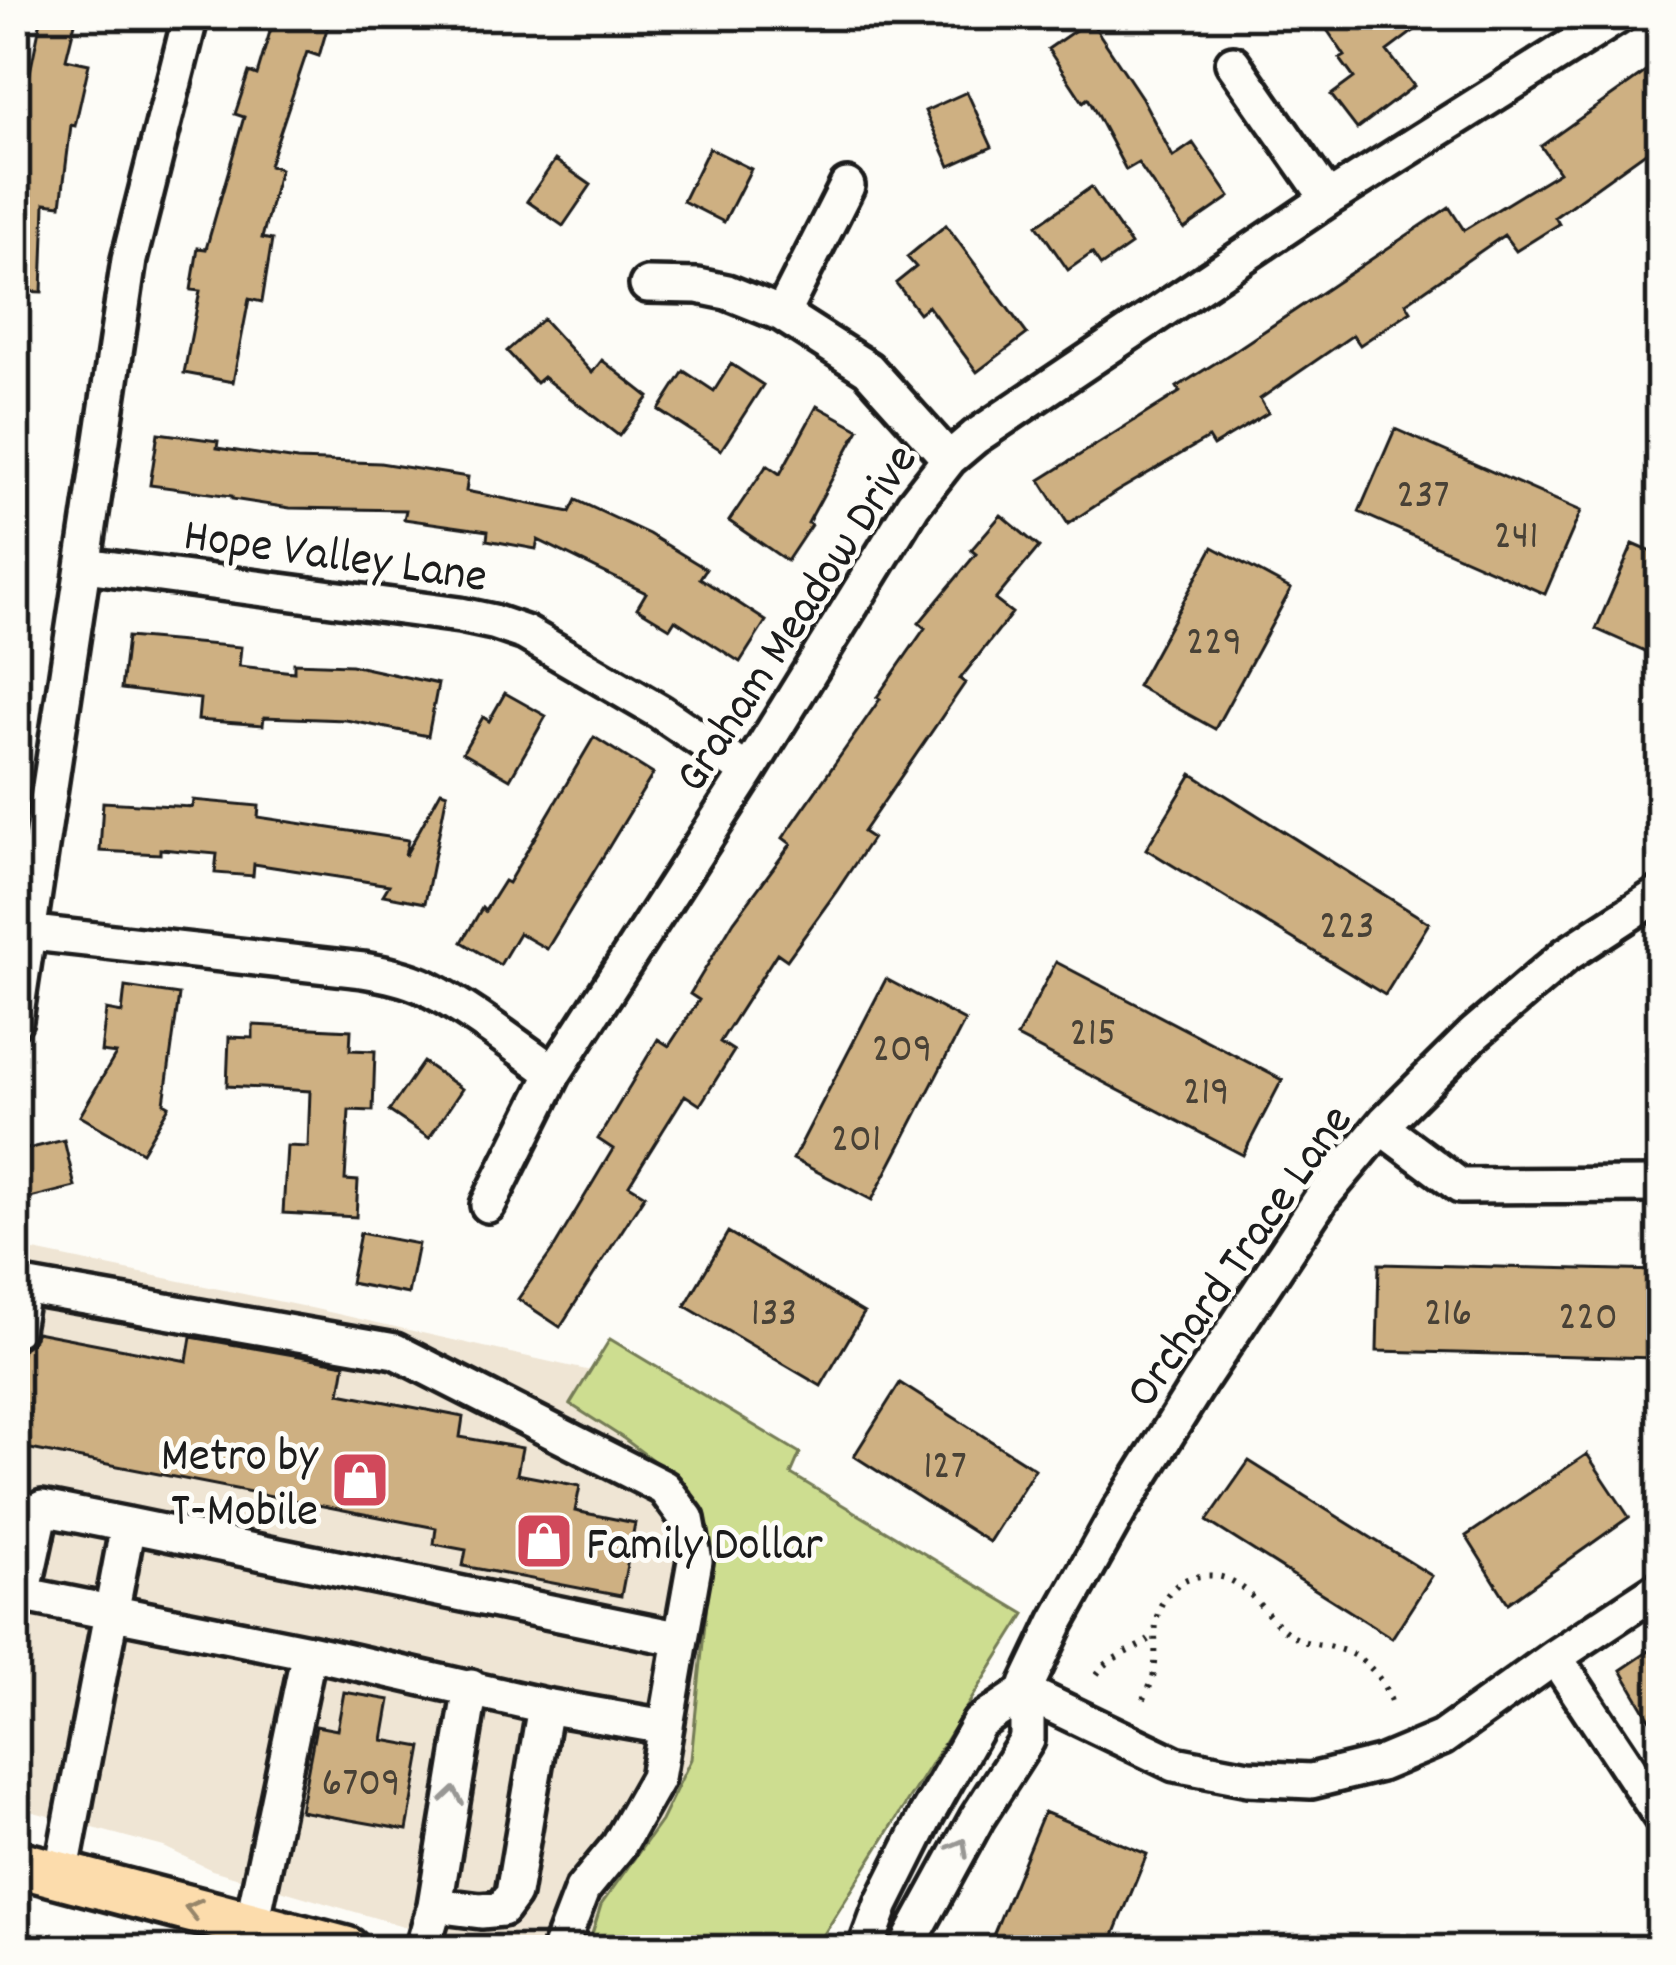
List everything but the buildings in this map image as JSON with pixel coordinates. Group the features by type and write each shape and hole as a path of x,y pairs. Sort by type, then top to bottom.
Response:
{"main road":[{"path":"15,1863 346,1950"}],"street":[{"path":"15,1021 22,932 85,565 129,260 191,15"},
{"name":"Graham Meadow Drive","path":"488,1204 554,1073 913,506 949,459 975,436 1328,200 1615,16"},
{"path":"1233,63 1328,200"},
{"path":"782,314 847,186"},
{"path":"647,285 728,292 782,314 868,369 949,459"},
{"name":"Hope Valley Lane","path":"85,565 493,622 525,633 660,712 748,772"},
{"name":"Orchard Trace Lane","path":"904,1950 977,1818 1027,1740 1025,1692 1108,1529 1304,1223 1381,1127 1474,1034 1566,956 1661,892"},
{"path":"22,932 396,977 424,986 554,1073"},
{"path":"1381,1127 1460,1186 1661,1185"},
{"path":"15,1329 19,1285 395,1351 664,1488 688,1519 695,1561 656,1778 619,1845 582,1890 559,1950"},
{"path":"665,1727 545,1706 309,1652 19,1594 42,1508 681,1639"},
{"path":"61,1875 128,1525"},
{"path":"1025,1692 1175,1764 1248,1778 1311,1781 1380,1764 1442,1738 1661,1587"},
{"path":"252,1924 309,1652"},
{"path":"1555,1657 1661,1817"},
{"path":"422,1950 435,1905 471,1687"},
{"name":"Orchard Trace Lane","path":"865,1950 881,1904 979,1723 1025,1692"},
{"path":"435,1905 502,1909 513,1894 545,1706"}],"path":[{"path":"1144,1699 1155,1667 1154,1636 1161,1606 1187,1578 1209,1575 1226,1577 1246,1588 1274,1622 1299,1640 1333,1647 1370,1666 1386,1686 1392,1704"},
{"path":"1097,1674 1107,1661 1141,1647 1154,1636"}],"shaded area":[{"path":"15,1247 591,1371 571,1404 666,1470 700,1519 710,1574 691,1759 661,1821 601,1905 587,1950 524,1950 509,1944 485,1950 212,1870 164,1847 15,1807"}],"green space":[{"path":"610,1339 800,1453 791,1474 1025,1614 814,1950 587,1950 601,1905 661,1821 691,1759 710,1574 700,1519 666,1470 570,1404"}],"tram line":[{"path":"15,1934 76,1950"}],"place":[{"name":"Metro by T-Mobile","path":"360,1480"},
{"name":"Family Dollar","path":"544,1541"}]}
